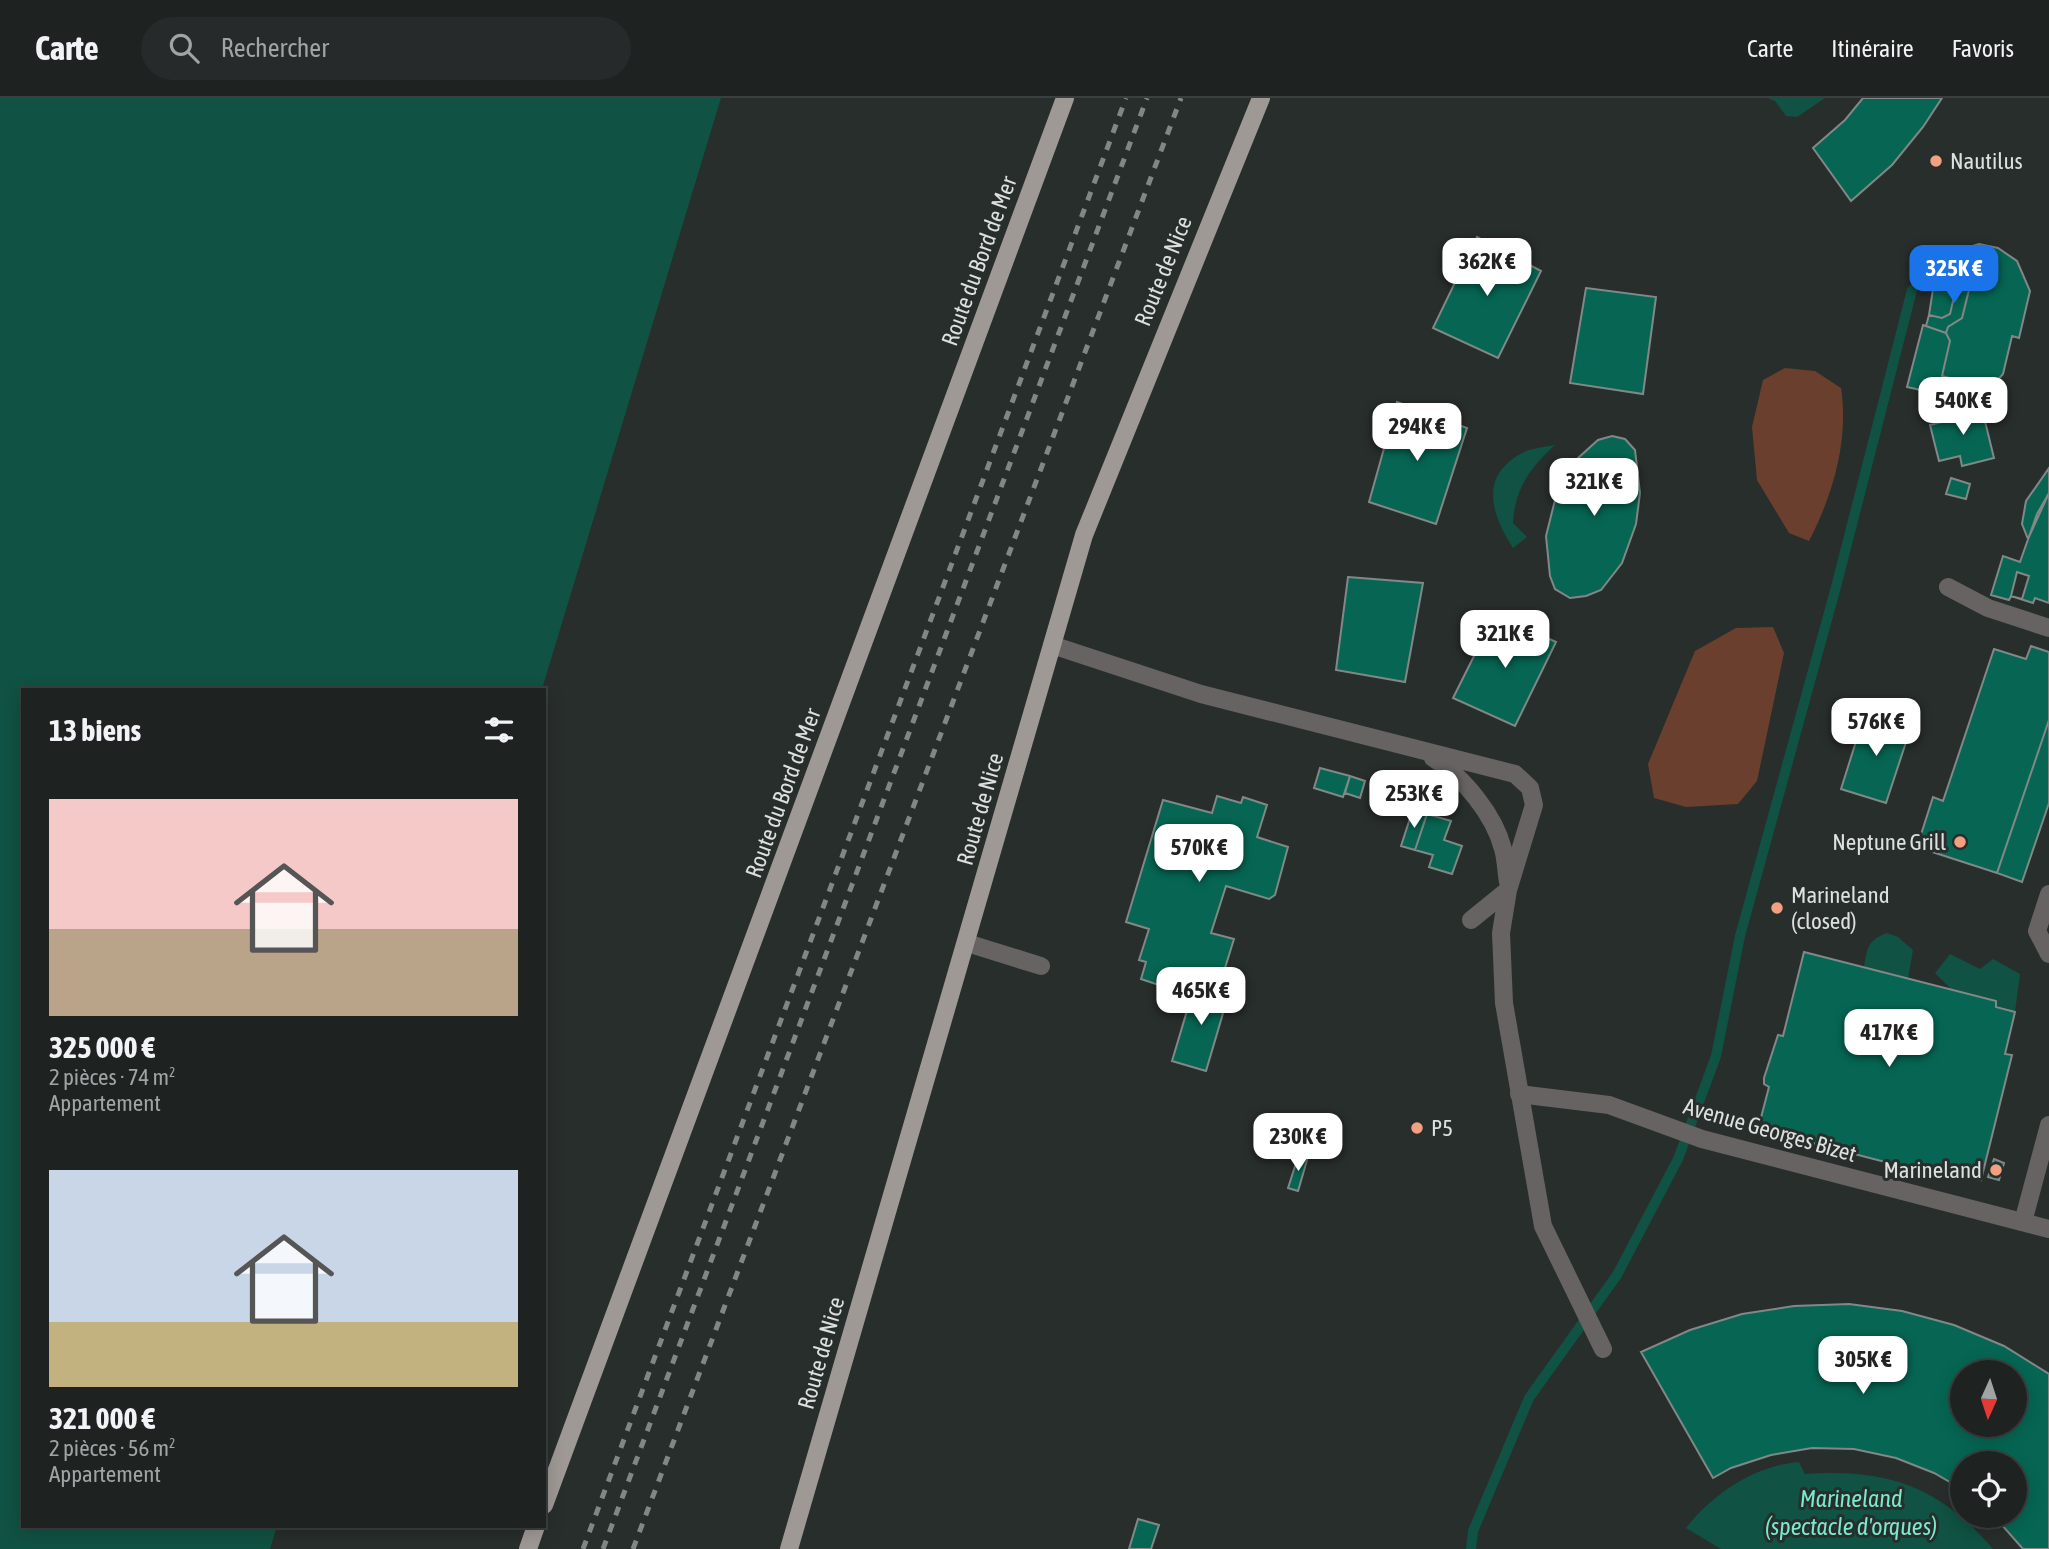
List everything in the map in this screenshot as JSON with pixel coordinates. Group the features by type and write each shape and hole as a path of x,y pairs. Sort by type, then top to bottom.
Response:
{"main road":[{"name":"Route du Bord de Mer","path":"546,1500 1065,98"},
{"name":"Route de Nice","path":"789,1549 1084,535 1261,98"},
{"path":"528,1549 535,1528"}],"street":[{"path":"1948,587 1988,608 2049,628"},
{"path":"1052,646 1201,694 1515,774 1530,788 1534,805 1508,890 1501,933 1504,1003 1544,1226 1601,1343"},
{"path":"1421,751 1443,765 1465,786 1489,818 1503,849 1508,890"},
{"path":"1471,920 1508,890"},
{"path":"2049,894 2036,931 2049,954"},
{"path":"967,943 1041,966"},
{"name":"Avenue Georges Bizet","path":"1519,1094 1609,1105 1702,1139 2049,1229"},
{"path":"2023,1222 2049,1125"}],"shaded area":[{"path":"1785,368 1815,371 1841,388 1843,427 1837,467 1825,505 1809,541 1789,533 1757,480 1752,427 1763,380"},
{"path":"1773,627 1784,653 1757,781 1738,804 1686,807 1654,798 1648,764 1695,651 1736,628"}],"water":[{"path":"0,98 721,98 542,688 21,688 21,1528 276,1528 270,1549 0,1549"},
{"path":"1768,98 1825,98 1797,117 1786,116 1775,101"},
{"path":"1555,445 1525,479 1517,499 1513,523 1527,537 1513,548 1495,510 1494,485 1499,473 1522,453"},
{"path":"1887,933 1898,937 1913,950 1908,979 1880,985 1878,970 1864,967 1870,946"},
{"path":"1950,954 1980,969 1993,959 2020,974 2015,1012 1952,990 1935,973"},
{"name":"Marineland (spectacle d'orques)","path":"1799,1462 1805,1474 1862,1474 1910,1486 1950,1508 1950,1528 1973,1528 1993,1549 1721,1549 1686,1528 1709,1503 1736,1483 1766,1469"}],"building":[{"path":"1863,98 1942,98 1923,127 1892,165 1851,201 1813,148 1845,120"},
{"path":"1477,237 1541,271 1498,358 1433,328"},
{"path":"1979,244 1998,248 2017,261 2030,291 2019,338 2012,336 2003,374 1988,391 1942,376 1950,341 1946,333 1948,327 1962,318 1973,274 1960,271 1950,314 1942,318 1929,315 1935,276 1959,250"},
{"path":"1960,271 1973,274 1962,318 1948,327 1946,333 1926,326 1929,315 1942,318 1950,314"},
{"path":"1586,288 1656,297 1643,394 1570,383"},
{"path":"1923,325 1946,333 1950,341 1942,376 1961,381 1934,393 1907,387"},
{"path":"1960,385 1988,391 1981,399 1959,393"},
{"path":"1397,402 1467,428 1436,524 1369,502"},
{"path":"1981,405 1994,458 1962,466 1960,456 1939,461 1930,425 1950,420 1949,413"},
{"path":"1612,436 1625,439 1635,450 1640,493 1636,524 1622,563 1601,590 1570,598 1555,589 1550,576 1546,536 1556,496 1577,459 1598,440"},
{"path":"2049,468 2049,493 2028,539 2022,524 2026,501"},
{"path":"1951,478 1970,484 1966,499 1946,494"},
{"path":"2049,493 2049,603 2035,598 2033,603 2011,596 2009,600 1991,595 2003,556 2020,562 2037,514"},
{"path":"2017,572 2029,576 2022,599 2011,596"},
{"path":"1348,577 1423,583 1405,682 1336,670"},
{"path":"1495,614 1556,642 1515,726 1453,698"},
{"path":"2031,646 2049,652 2049,720 1997,873 1917,847 1933,797 1943,801 1994,649 2026,659"},
{"path":"1865,713 1911,727 1886,803 1841,789"},
{"path":"2049,720 2049,803 2022,882 1997,873"},
{"path":"1320,768 1350,776 1343,797 1314,788"},
{"path":"1350,776 1365,781 1360,798 1345,793"},
{"path":"1217,796 1241,803 1243,797 1267,805 1257,837 1288,847 1275,895 1269,899 1226,886 1211,933 1234,939 1220,984 1174,970 1168,988 1141,979 1146,962 1139,960 1149,929 1126,922 1163,800 1212,813"},
{"path":"1413,809 1427,814 1415,850 1401,846"},
{"path":"1427,814 1451,821 1444,840 1462,846 1452,874 1429,867 1433,855 1415,850"},
{"path":"1804,952 1996,1001 1996,1007 2015,1012 2005,1054 2012,1055 1981,1180 1953,1174 1951,1179 1758,1129 1769,1087 1764,1084 1764,1078 1778,1035 1783,1036"},
{"path":"1195,984 1229,993 1206,1071 1172,1061"},
{"path":"1299,1154 1308,1157 1298,1191 1288,1188"},
{"name":"Marineland","path":"1994,1159 2004,1163 1999,1180 1988,1177"},
{"path":"1849,1304 1902,1311 1954,1325 2004,1346 2026,1360 1950,1360 1950,1437 2027,1437 2027,1360 2049,1374 2049,1549 2023,1549 2005,1528 2027,1528 2027,1451 1950,1451 1950,1482 1896,1458 1854,1449 1812,1448 1771,1455 1731,1468 1713,1478 1641,1352 1690,1330 1742,1314 1794,1306"},
{"path":"1138,1519 1159,1525 1151,1549 1129,1549"}],"waterway":[{"path":"1471,1549 1473,1531 1529,1398 1617,1275 1678,1159 1716,1056 1740,936 1836,587 1912,290"}],"railway":[{"path":"583,1549 1126,98"},
{"path":"603,1549 1147,98"},
{"path":"633,1549 1181,98"}],"place":[{"name":"Nautilus","path":"1936,161"},
{"name":"Neptune Grill","path":"1960,842"},
{"name":"Marineland (closed)","path":"1777,908"},
{"name":"P5","path":"1417,1128"},
{"name":"Marineland","path":"1996,1170"}]}
